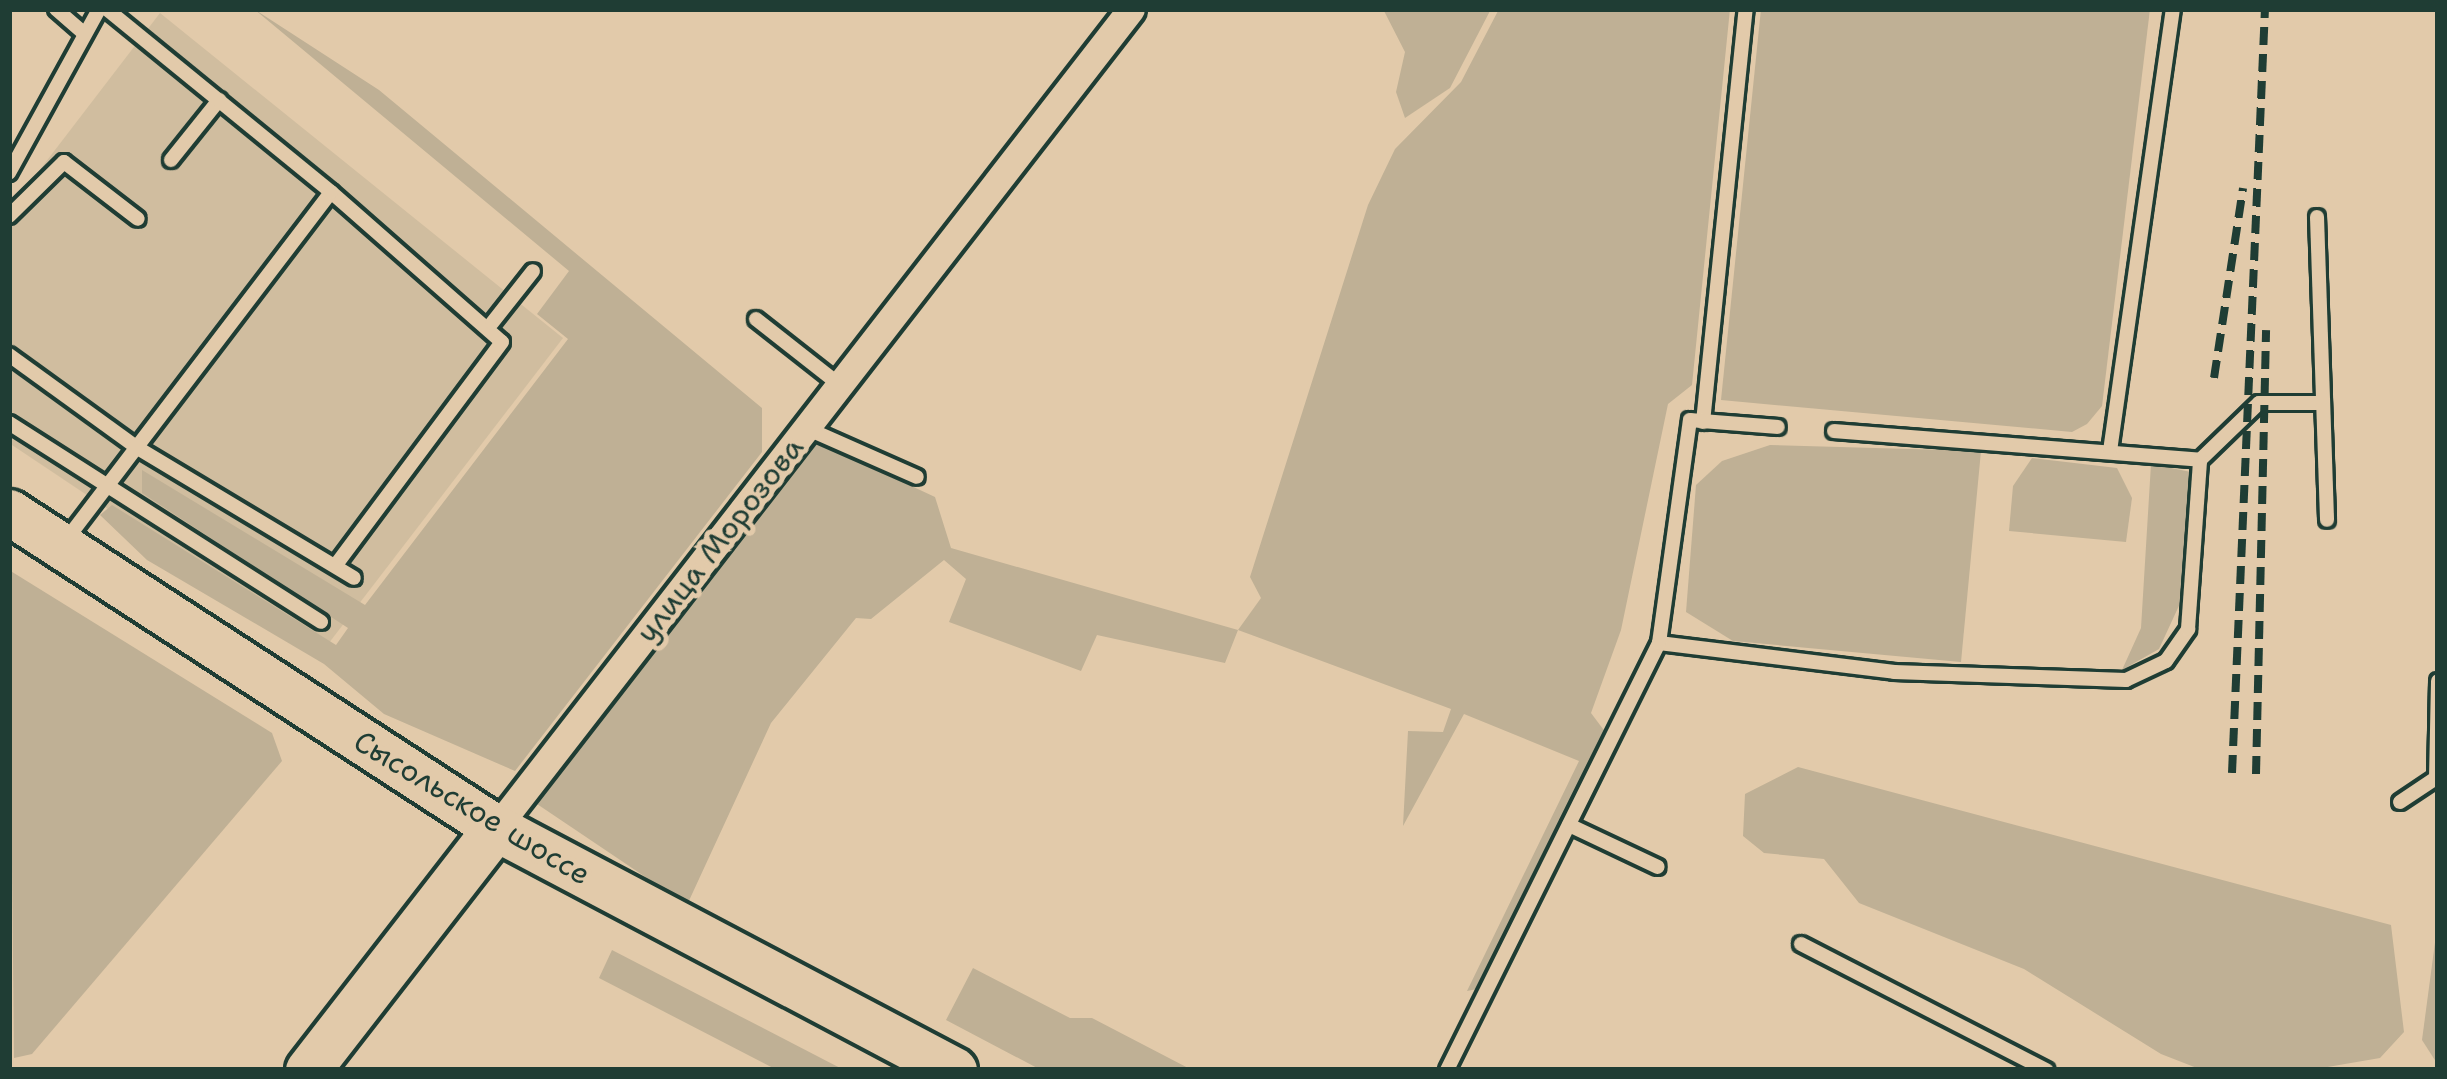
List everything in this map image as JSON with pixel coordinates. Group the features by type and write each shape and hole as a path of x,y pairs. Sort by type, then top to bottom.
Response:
{"main road":[{"name":"Сысольское шоссе","path":"9,512 496,828 954,1070"},
{"name":"улица Морозова","path":"308,1070 496,828"}],"street":[{"name":"улица Морозова","path":"496,828 1131,9"}],"lane":[{"path":"56,9 82,32"},
{"path":"9,172 82,32 103,9 492,323 502,342 334,566"},
{"path":"1703,422 1746,9"},
{"path":"2110,451 2173,9"},
{"path":"171,160 219,100"},
{"path":"9,215 64,162 138,219"},
{"path":"61,546 331,192"},
{"path":"2317,217 2327,520"},
{"path":"492,323 533,271"},
{"path":"757,319 840,385"},
{"path":"9,355 136,447 354,578"},
{"path":"1659,643 1894,672 2126,680 2166,661 2188,629 2200,460 2259,403 2324,403"},
{"path":"1448,1070 1659,643 1690,420 1778,427"},
{"path":"9,423 104,490 321,622"},
{"path":"806,428 916,477"},
{"path":"1834,431 2200,460"},
{"path":"2400,802 2436,778 2438,680"},
{"path":"1569,825 1658,867"},
{"path":"1801,944 2046,1070"}],"shaded area":[{"path":"254,9 379,90 762,408 762,452 515,771 384,714 324,664 147,560 100,515 112,505 336,645 348,628 142,493 142,470 365,605 568,339 537,314 569,271"},
{"path":"1383,9 1491,9 1450,88 1405,118 1396,92 1405,52"},
{"path":"1499,9 1730,9 1692,385 1668,404 1621,630 1591,713 1606,733 1482,988 1467,991 1579,761 1464,714 1403,826 1408,731 1443,732 1451,709 1238,630 1261,598 1250,577 1368,205 1395,149 1461,82"},
{"path":"1761,9 2150,9 2102,406 2087,424 2072,432 1721,400"},
{"path":"160,13 563,338 322,652 9,443 9,210"},
{"path":"817,442 935,497 951,548 1238,630 1225,663 1097,635 1081,671 949,622 966,579 944,560 871,619 856,618 771,723 687,905 537,804"},
{"path":"1770,445 1981,451 1961,662 1733,641 1686,612 1696,485 1722,461"},
{"path":"2032,458 2117,468 2132,498 2126,542 2009,531 2013,486"},
{"path":"2151,464 2191,472 2183,597 2159,649 2122,670 2141,628"},
{"path":"9,570 272,733 282,761 32,1054 14,1058"},
{"path":"1798,767 2391,925 2404,1032 2380,1058 2310,1070 2202,1070 2161,1054 2024,969 1859,903 1824,859 1764,853 1743,836 1745,794"},
{"path":"2438,920 2438,1065 2422,1040"},
{"path":"612,950 844,1070 777,1070 599,978"},
{"path":"973,968 1070,1018 1092,1018 1192,1070 1041,1070 946,1020"}],"railway":[{"path":"2232,773 2265,9"},
{"path":"2214,378 2243,188"},
{"path":"2256,774 2266,330"}]}
